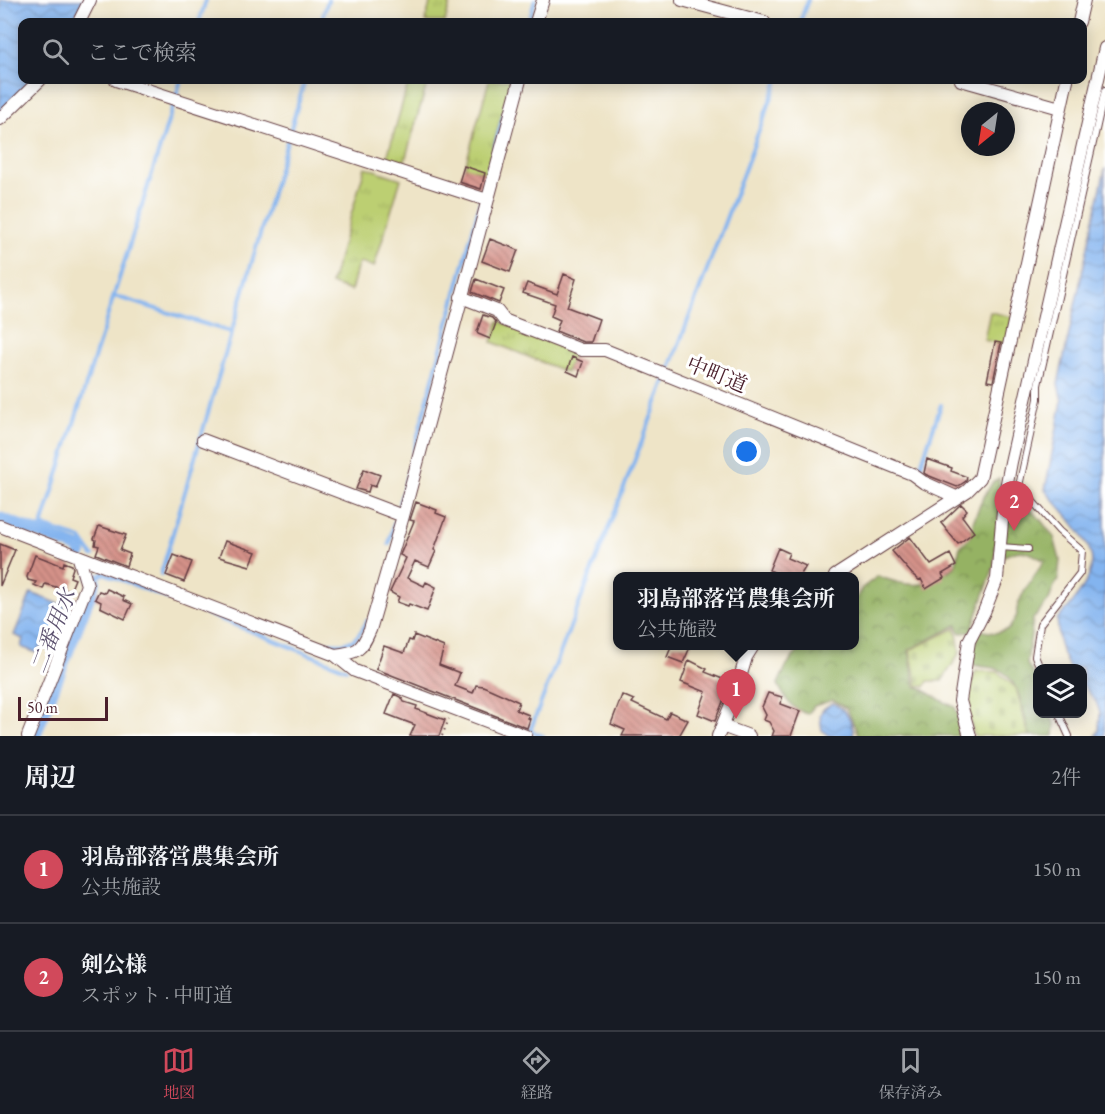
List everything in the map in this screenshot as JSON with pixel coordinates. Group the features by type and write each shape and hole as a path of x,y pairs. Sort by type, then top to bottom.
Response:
{"street":[{"path":"81,18 90,0"},
{"path":"537,18 543,0"},
{"path":"682,0 749,18"},
{"path":"1080,18 1084,0"},
{"path":"969,736 960,701 969,641 997,579 1004,499 1011,462 1105,48"},
{"path":"0,119 36,84"},
{"path":"129,84 483,199"},
{"path":"335,655 352,652 362,647 379,600 461,297 483,199 519,84"},
{"path":"975,84 1060,108"},
{"path":"841,572 956,497 980,478 1065,84"},
{"name":"中町道","path":"461,297 497,311 504,320 581,350 605,350 668,375 912,474 922,482 956,497"},
{"path":"203,440 403,516"},
{"path":"0,526 335,655 355,671 526,736"},
{"path":"28,736 87,585 79,558"},
{"path":"749,736 722,729 750,650"}],"lane":[{"path":"1038,664 1035,656 1040,624 1080,573 1082,551 1059,531 1019,486 1038,399 1038,385 1105,90"},
{"path":"1000,547 1028,549"},
{"path":"1061,718 1069,736"}],"path":[{"path":"442,736 453,707"}],"green space":[{"path":"431,0 451,0 446,18 426,18"},
{"path":"408,84 427,84 403,167 386,161"},
{"path":"488,84 510,84 486,173 465,167"},
{"path":"365,167 401,179 374,267 361,262 358,264 351,291 331,284"},
{"path":"990,312 1012,317 1006,345 984,340"},
{"path":"499,321 574,352 566,372 492,342"},
{"path":"999,478 1000,499 994,566 971,632 960,633 957,625 909,650 915,686 955,707 966,736 859,736 847,709 833,700 814,706 808,714 793,706 786,699 778,684 787,665 799,650 859,650 859,594 862,588 878,576 910,585 927,582 955,567 960,547 972,535 973,522 992,483"},
{"path":"1009,490 1040,519 1054,537 1060,560 1058,580 1049,600 1033,619 1027,664 1033,674 1033,718 1051,718 1055,724 1054,736 1030,736 1020,698 1005,673 969,663 972,641 979,630 995,633 1009,629 1017,615 1022,595 1044,561 1033,554 1019,551 1002,557"},
{"path":"956,628 960,652 942,681 928,681 925,687 917,685 910,650"},
{"path":"976,671 998,672 1016,688 1029,736 974,736 965,699"}],"water":[{"path":"0,0 84,0 74,18 18,18 18,84 27,84 0,112"},
{"path":"1105,168 1105,736 1096,736 1099,730 1100,712 1087,690 1087,664 1067,664 1060,647 1057,619 1087,581 1092,563 1084,538 1045,490 1062,401 1058,384"},
{"path":"31,593 65,606 48,650 40,646 37,653 21,647 23,639 14,635"},
{"path":"833,703 848,716 854,736 830,736 822,730 820,720 822,711"}],"building":[{"path":"464,166 485,173 481,189 459,182"},
{"path":"490,239 518,250 510,272 482,261"},
{"path":"564,274 576,279 567,307 599,319 591,342 583,342 556,331 560,320 551,316 555,304 523,293 527,283 557,294"},
{"path":"476,279 504,290 499,303 472,292"},
{"path":"483,315 492,318 496,323 490,339 477,332"},
{"path":"995,342 1001,343 993,382 987,381"},
{"path":"572,357 583,362 578,376 567,371"},
{"path":"927,459 952,468 951,471 967,477 966,481 957,487 927,475 924,473"},
{"path":"364,469 380,475 375,487 370,485 368,492 356,489"},
{"path":"416,502 437,510 436,513 446,517 429,567 415,561 407,578 424,586 426,582 436,587 427,611 397,602 399,597 390,592 406,558 400,555 414,521 410,520"},
{"path":"961,504 967,510 962,516 974,532 958,544 941,523"},
{"path":"99,526 126,535 120,550 130,554 126,566 96,554 99,546 95,545 96,540 94,539"},
{"path":"910,537 931,565 950,554 956,566 942,574 944,578 926,589 921,579 919,580 912,574 892,551"},
{"path":"225,541 256,552 250,566 219,557"},
{"path":"0,544 15,550 0,586"},
{"path":"778,548 789,553 787,558 806,566 802,572 769,570"},
{"path":"35,555 63,566 64,562 72,565 70,577 75,579 70,591 45,584 43,589 34,585 36,582 28,580"},
{"path":"174,555 192,562 184,582 166,575"},
{"path":"107,589 124,597 123,600 132,604 125,619 100,607 101,602 95,599 99,591 105,593"},
{"path":"414,635 444,647 439,665 460,673 455,686 473,693 476,685 483,686 519,702 516,710 529,715 527,728 376,669 384,646 404,653 409,640 412,641"},
{"path":"670,650 689,650 683,663 667,657"},
{"path":"689,660 707,669 705,672 725,680 722,688 727,692 715,721 698,714 706,692 681,682"},
{"path":"768,693 782,697 781,704 800,711 791,736 772,736 774,731 769,722 764,720 766,715 762,707"},
{"path":"394,694 402,698 404,702 417,706 416,709 445,720 439,736 410,736 415,725 386,714"},
{"path":"622,695 634,700 632,703 666,719 670,712 688,720 679,736 622,736 625,730 611,724"}],"waterway":[{"path":"200,18 206,0"},
{"path":"322,18 328,0"},
{"path":"530,18 535,0"},
{"path":"801,18 808,0"},
{"path":"93,556 81,539 42,526 180,84"},
{"path":"161,574 304,84"},
{"path":"398,510 512,84"},
{"path":"543,736 530,731 777,84"},
{"path":"114,296 231,332"},
{"path":"918,474 941,405"},
{"name":"二番用水","path":"0,518 79,548 81,553"},
{"path":"389,544 395,520"},
{"path":"94,580 104,573 346,669"},
{"name":"二番用水","path":"35,736 95,582 92,576"},
{"path":"326,643 341,644 351,641 360,634 367,621"}],"place":[{"name":"剣公様","path":"1014,531"},
{"name":"羽島部落営農集会所","path":"736,719"}]}
